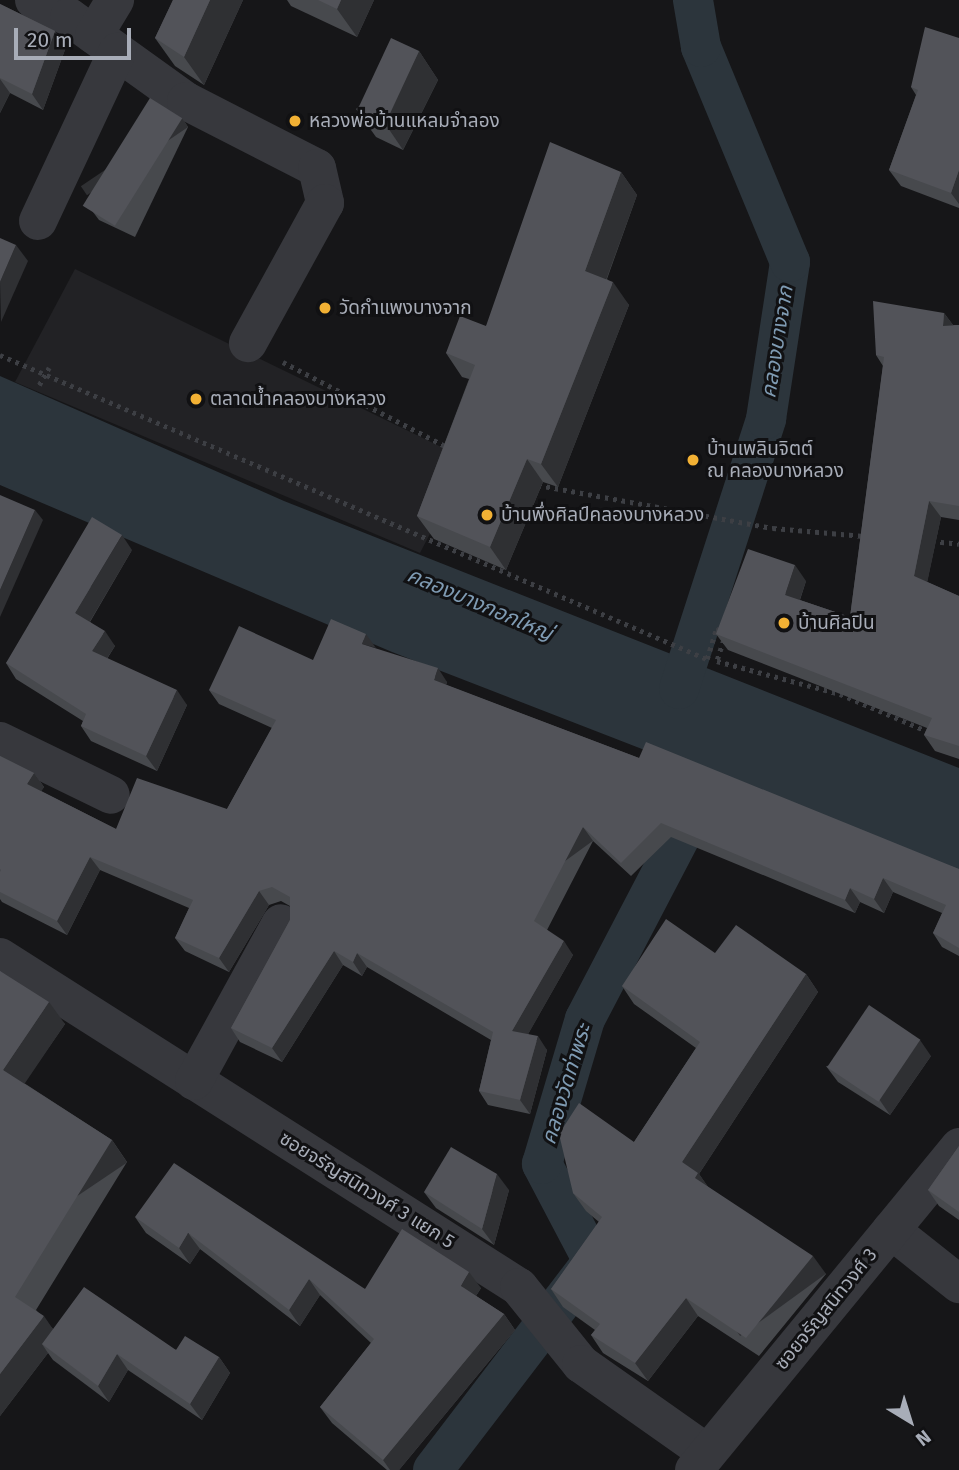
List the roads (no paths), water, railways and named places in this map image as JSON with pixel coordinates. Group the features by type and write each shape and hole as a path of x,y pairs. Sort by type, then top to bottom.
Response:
{"street":[{"path":"34,0 105,43 186,102 317,169 325,184 325,203 248,344"},
{"path":"38,220 105,43 115,0"},
{"path":"0,741 111,795"},
{"path":"194,1081 281,923"},
{"name":"ซอยจรัญสนิทวงศ์ 3 แยก 5","path":"0,957 529,1297 551,1330 581,1364 700,1462"},
{"name":"ซอยจรัญสนิทวงศ์ 3","path":"700,1462 959,1147"},
{"path":"891,1230 959,1284"}],"water":[{"name":"คลองบางกอกใหญ่","path":"0,376 284,501 959,768 959,872 392,652 0,485"}],"waterway":[{"name":"คลองบางจาก","path":"679,689 766,419 790,262 701,47 693,0"},
{"name":"คลองวัดท่าพระ","path":"433,1470 593,1261 542,1164 585,1019 703,793"}],"place":[{"name":"หลวงพ่อบ้านแหลมจำลอง","path":"295,121"},
{"name":"วัดกำแพงบางจาก","path":"325,308"},
{"name":"ตลาดน้ำคลองบางหลวง","path":"196,399"},
{"name":"บ้านเพลินจิตต์ ณ คลองบางหลวง","path":"693,460"},
{"name":"บ้านพึ่งศิลป์คลองบางหลวง","path":"487,515"},
{"name":"บ้านศิลปิน","path":"784,623"}]}
